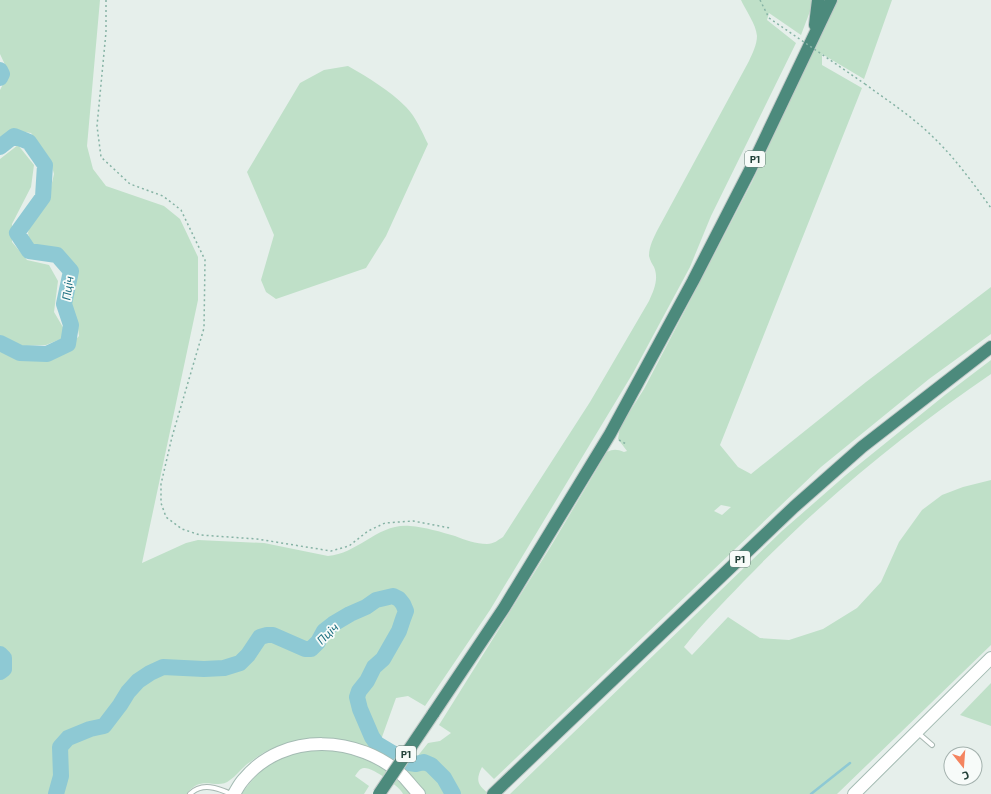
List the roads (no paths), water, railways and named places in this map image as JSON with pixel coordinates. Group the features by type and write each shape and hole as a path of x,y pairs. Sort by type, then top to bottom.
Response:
{"highway":[{"path":"814,36 818,0"},
{"name":"Р1","path":"379,794 504,608 610,434 693,281 756,157 831,0"},
{"name":"Р1","path":"498,790 794,507 862,447 991,347"}],"main road":[{"path":"854,794 991,658"},
{"path":"232,794 243,779 267,760 289,749 323,743 344,745 366,752 384,762 403,776 418,794"}],"lane":[{"path":"917,732 932,745"},
{"path":"190,794 207,786 232,794"}],"waterway":[{"name":"Пціч","path":"0,70 2,74 0,78"},
{"name":"Пціч","path":"0,147 14,136 29,142 45,165 43,197 17,233 29,251 57,255 71,271 64,304 71,325 68,344 47,354 20,353 0,343"},
{"name":"Пціч","path":"56,794 61,776 60,747 68,738 90,729 104,726 128,692 138,681 150,673 163,667 204,669 224,668 240,663 248,655 260,637 267,635 273,635 305,649 311,649 318,642 324,631 333,624 366,607 376,600 393,596 399,599 406,611 399,631 383,659 374,667 367,681 359,691 357,697 360,709 372,737 377,744 409,763 416,764 424,762 431,765 444,778 453,794"},
{"name":"Пціч","path":"0,654 4,658 4,669 0,672"},
{"path":"811,794 850,763"}]}
